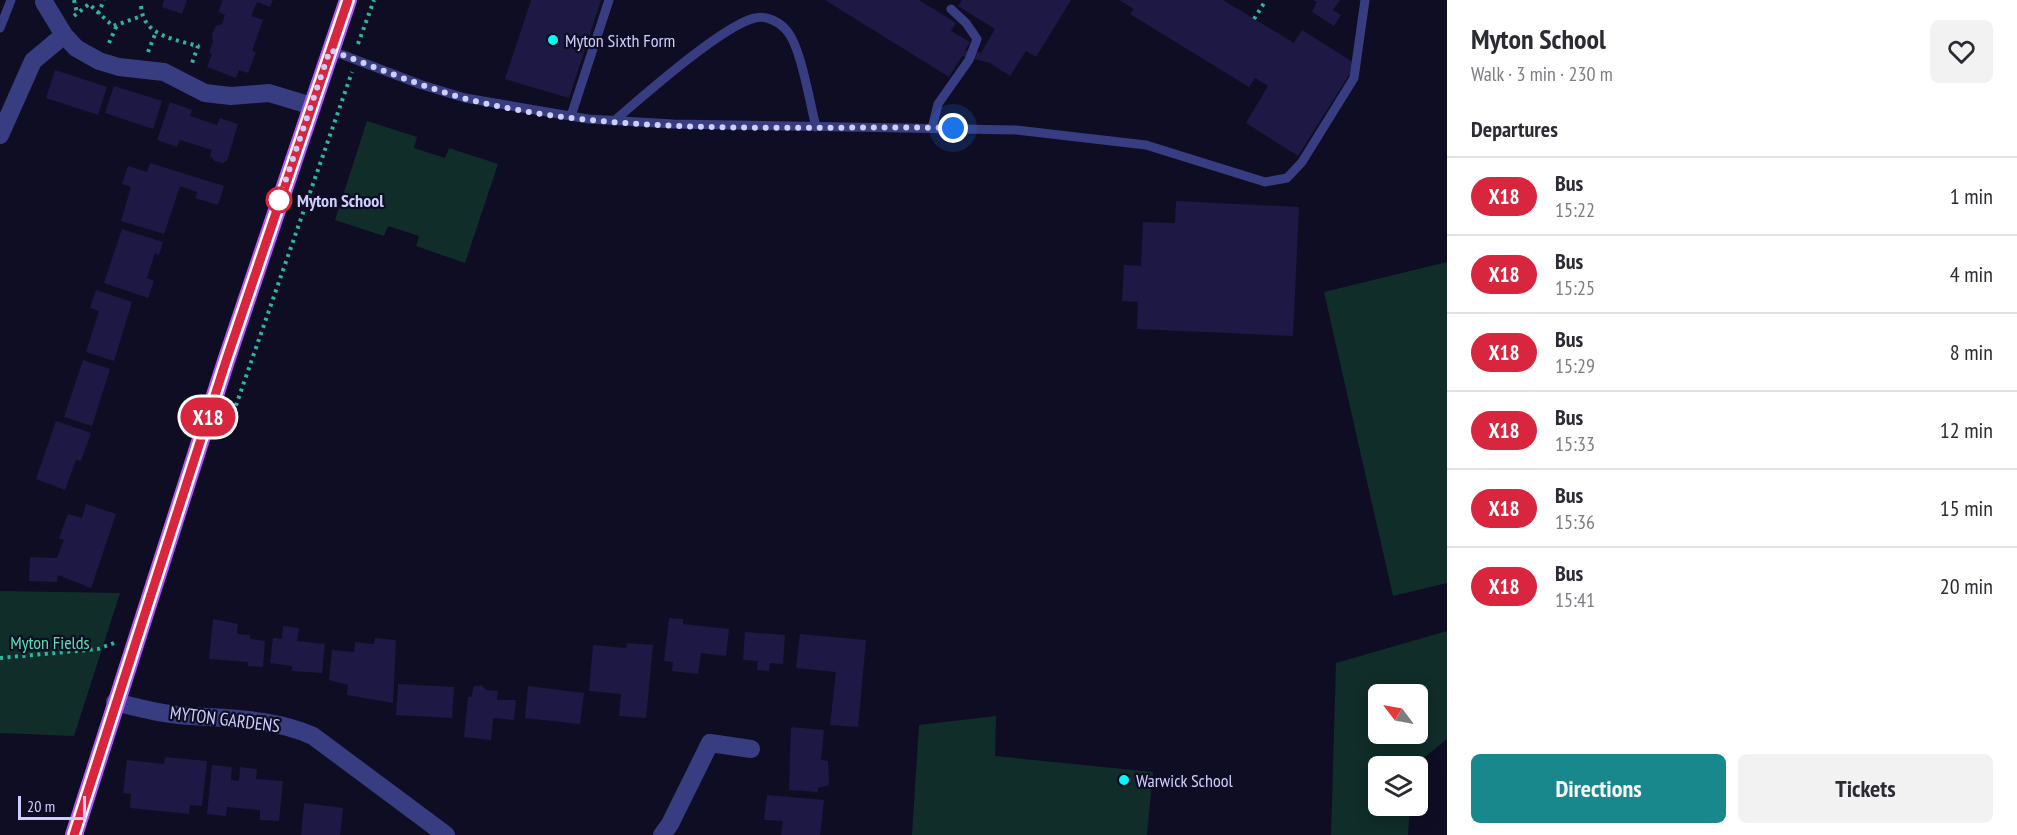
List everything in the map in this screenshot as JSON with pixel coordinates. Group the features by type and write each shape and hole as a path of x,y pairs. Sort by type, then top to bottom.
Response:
{"main road":[{"path":"74,835 115,702 348,0"}],"street":[{"path":"43,1 64,36 76,48 99,61 119,67 164,72 205,93 231,96 269,93 312,106"},
{"path":"0,135 33,61 64,36"},
{"name":"MYTON GARDENS","path":"115,702 174,714 274,723 297,729 313,736 446,835"},
{"path":"662,835 670,824 710,743 751,749"}],"lane":[{"path":"0,28 11,0"},
{"path":"571,116 609,0"},
{"path":"330,50 422,85 465,98 571,116 614,121 816,127 1016,129 1137,144 1250,179 1280,181 1294,171 1308,155 1354,78 1365,0"},
{"path":"932,128 938,104 969,60 977,39 966,23 951,9"},
{"path":"614,121 729,30 754,18 762,17 778,23 791,36 816,127"}],"path":[{"path":"74,0 77,13"},
{"path":"98,14 104,0"},
{"path":"358,44 374,0"},
{"path":"1254,19 1266,0"},
{"path":"72,18 90,4 108,23 117,26 142,16"},
{"path":"141,6 142,16 156,33 198,46 189,73"},
{"path":"104,51 117,26"},
{"path":"145,59 156,33"},
{"path":"226,435 351,76"},
{"path":"0,658 106,648 114,643 117,635"}],"green space":[{"path":"367,121 417,137 414,148 445,158 449,148 498,164 465,263 416,246 419,236 388,226 384,236 335,220"},
{"path":"1447,262 1447,583 1393,596 1324,292"},
{"name":"Myton Fields","path":"0,591 120,593 74,736 0,733"},
{"path":"1447,631 1447,739 1426,756 1368,756 1368,816 1409,816 1408,835 1331,835 1336,663"},
{"path":"996,716 995,756 1153,772 1147,835 912,835 919,725"}],"building":[{"path":"164,0 187,0 182,14 162,7"},
{"path":"223,0 273,0 270,7 257,2 251,16 263,20 252,51 256,52 248,73 239,70 236,78 207,67 212,54 209,53 213,42 212,34 216,26 222,24 225,15 218,12"},
{"name":"Myton Sixth Form","path":"531,0 601,0 569,98 505,79"},
{"path":"825,0 919,0 956,23 951,31 970,42 965,50 981,53 995,29 958,6 962,0 1071,0 1036,57 1026,51 1010,76 990,63 962,56 949,77"},
{"path":"1119,0 1223,0 1294,43 1302,30 1356,64 1298,156 1246,123 1268,86 1255,78 1249,87 1130,14 1134,9"},
{"path":"1313,0 1340,0 1333,10 1341,15 1334,26 1312,12 1317,2"},
{"path":"55,70 107,87 98,115 46,98"},
{"path":"114,86 162,101 153,129 105,113"},
{"path":"170,102 192,110 190,116 217,125 220,118 238,124 227,161 223,163 215,161 210,156 212,150 180,140 177,147 157,140"},
{"path":"150,163 224,186 218,205 195,198 197,192 180,186 164,234 121,221 131,187 122,184 128,166 147,172"},
{"path":"1176,201 1299,207 1293,336 1137,329 1138,302 1122,301 1124,265 1141,266 1143,222 1175,223"},
{"path":"122,229 163,242 159,255 155,253 147,278 154,281 148,298 104,283"},
{"path":"96,290 132,302 114,361 86,352 99,311 90,308"},
{"path":"83,360 110,369 92,426 64,417"},
{"path":"56,421 91,433 81,461 76,460 65,490 36,479"},
{"path":"86,504 116,514 91,588 58,575 57,582 29,581 30,557 57,558 64,540 59,538 68,514 82,518"},
{"path":"669,618 683,619 683,624 729,629 726,656 701,653 698,674 672,671 673,662 664,661"},
{"path":"213,619 238,624 237,634 250,635 250,639 265,641 263,667 248,666 248,662 209,659"},
{"path":"283,626 299,628 297,641 325,644 322,673 292,671 292,666 270,663 273,638 282,639"},
{"path":"745,632 785,635 783,664 770,663 769,671 757,670 758,661 743,660"},
{"path":"800,634 866,640 858,727 830,725 836,672 796,668"},
{"path":"375,638 396,640 393,703 347,695 348,685 329,680 332,650 354,652 355,642 374,644"},
{"path":"627,643 653,645 646,718 619,716 621,694 589,691 593,645 626,648"},
{"path":"398,684 454,687 452,718 396,715"},
{"path":"482,685 486,690 498,691 497,700 516,700 514,720 493,718 491,740 464,737 468,697 471,697 474,686"},
{"path":"528,686 584,693 580,724 525,718"},
{"path":"791,727 824,730 821,760 828,761 829,785 818,788 818,792 789,790"},
{"path":"165,757 207,761 202,806 190,805 189,814 130,808 131,794 123,793 127,760 164,764"},
{"path":"212,765 232,767 231,780 239,781 240,767 257,769 256,779 283,781 279,821 260,820 260,810 227,807 226,816 207,814"},
{"path":"767,795 824,800 820,835 781,835 783,821 764,820"},
{"path":"304,803 343,808 340,835 301,835"}],"bus line":[{"name":"X18","path":"74,835 226,361 348,0"}],"place":[{"name":"Myton Sixth Form","path":"553,40"},
{"name":"Myton School","path":"279,200"},
{"name":"Warwick School","path":"1124,780"}],"route":[{"path":"279,200 330,50 422,85 465,98 588,119 697,125 953,128"}]}
